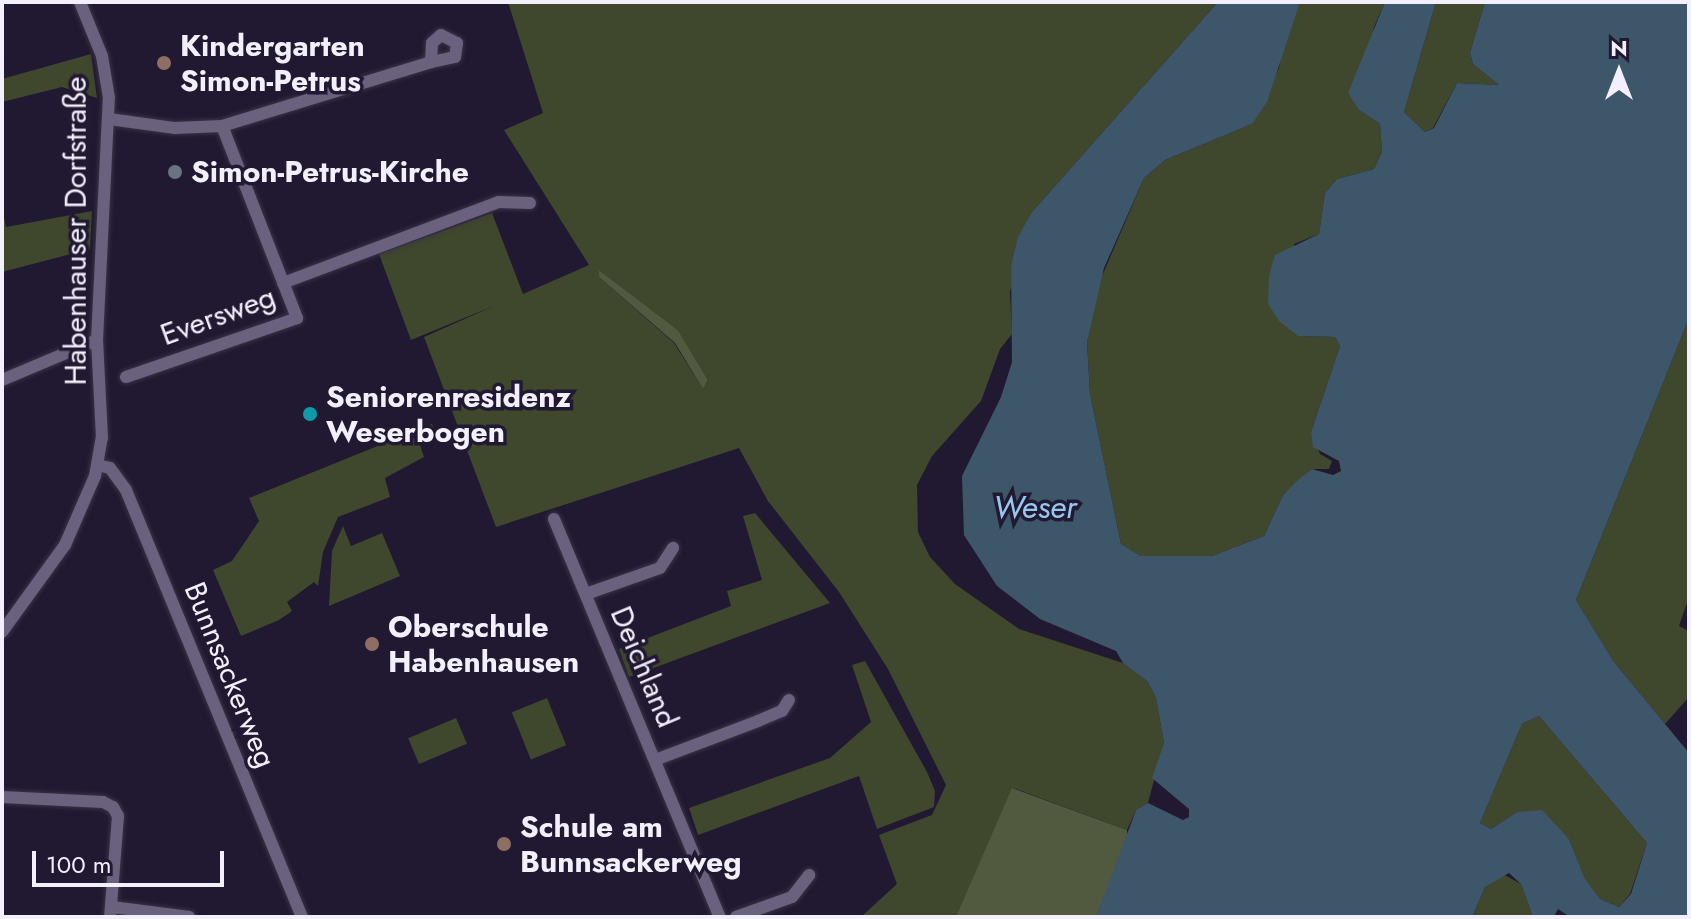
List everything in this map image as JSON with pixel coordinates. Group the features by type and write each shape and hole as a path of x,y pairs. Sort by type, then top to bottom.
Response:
{"street":[{"name":"Habenhauser Dorfstraße","path":"2,632 65,545 97,465 102,438 97,340 109,119 102,56 80,2"},
{"path":"109,119 175,128 222,126 431,62"},
{"name":"Eversweg","path":"126,377 297,318 222,126"},
{"name":"Eversweg","path":"283,283 498,202 530,203"},
{"path":"2,380 97,340"},
{"name":"Bunnsackerweg","path":"97,465 110,468 126,490 302,917"},
{"name":"Deichland","path":"554,519 720,917"},
{"name":"Deichland","path":"586,594 660,568 673,548"},
{"name":"Deichland","path":"655,760 782,711 789,700"},
{"path":"2,797 103,802 113,807 118,816 111,912 189,917"},
{"path":"736,917 792,897 809,875"}],"green space":[{"path":"508,2 1218,2 1032,212 1010,292 1012,334 1000,349 981,401 932,456 917,485 918,532 930,557 955,584 1019,629 1123,663 1148,682 1156,698 1164,743 1148,803 1136,810 1127,830 1013,788 1059,917 861,917 897,884 879,835 932,815 946,785 888,669 839,592 768,501 739,448 496,527 424,337 496,305 411,340 379,254 492,213 523,294 589,265 504,130 543,113","holes":["599,270 678,330 708,380 703,389 674,343 599,277"]},
{"path":"1300,2 1385,2 1374,27 1359,110 1380,124 1382,152 1374,169 1337,179 1325,193 1319,234 1294,244 1298,336 1335,337 1340,346 1311,432 1320,454 1332,461 1329,469 1312,469 1283,495 1264,536 1212,556 1141,556 1121,544 1090,394 1087,342 1097,288 1144,178 1165,160 1252,124 1279,68 1284,38"},
{"path":"1436,2 1485,2 1470,53 1473,64 1499,85 1457,83 1433,128 1425,132 1404,112"},
{"path":"91,54 97,98 62,87 2,102 2,79"},
{"path":"2,208 6,227 92,211 90,249 2,272"},
{"path":"599,270 678,330 708,380 703,389 675,343 599,277"},
{"path":"1689,318 1689,597 1679,626 1689,631 1689,697 1665,724 1614,662 1576,600"},
{"path":"432,424 438,437 420,445 424,457 385,478 390,497 338,517 323,552 318,586 314,582 287,602 292,611 279,620 241,636 213,570 232,561 259,521 249,498"},
{"path":"755,513 830,603 629,677 619,649 731,606 727,591 762,580 743,516"},
{"path":"343,526 351,546 382,533 400,576 329,606 332,551"},
{"path":"865,661 927,772 935,791 934,807 877,829 859,776 698,835 689,808 830,758 871,722 852,665"},
{"path":"547,698 566,745 531,760 512,712"},
{"path":"1539,716 1647,843 1630,894 1619,907 1600,899 1585,880 1569,839 1517,812 1491,829 1480,823 1522,724"},
{"path":"456,718 467,744 419,764 408,738"},
{"path":"1012,788 1127,830 1127,843 1096,917 956,917"},
{"path":"1501,873 1521,884 1533,917 1472,917 1485,887"}],"water":[{"name":"Weser","path":"1218,2 1300,2 1267,102 1252,124 1165,160 1144,178 1104,268 1087,342 1090,394 1121,544 1141,556 1212,556 1264,536 1283,495 1312,469 1333,475 1341,471 1339,461 1313,447 1311,432 1340,346 1335,337 1298,336 1279,321 1268,304 1269,276 1275,255 1319,234 1325,193 1337,179 1374,169 1382,152 1380,124 1359,110 1348,93 1385,2 1436,2 1404,112 1425,132 1434,128 1457,83 1499,85 1473,64 1470,53 1485,2 1689,2 1689,318 1576,600 1614,662 1689,753 1689,917 1570,917 1558,909 1554,917 1533,917 1521,884 1509,873 1485,887 1472,917 1096,917 1136,810 1148,803 1183,820 1189,817 1189,809 1152,778 1164,743 1156,698 1148,682 1123,663 1116,651 1040,619 997,586 964,535 962,476 1001,397 1012,362 1011,266 1018,237 1032,212","holes":["1539,716 1647,843 1631,894 1619,907 1600,899 1585,879 1569,839 1542,810 1517,812 1491,829 1480,823 1522,724"]}],"place":[{"name":"Kindergarten Simon-Petrus","path":"164,63"},
{"name":"Simon-Petrus-Kirche","path":"175,172"},
{"name":"Seniorenresidenz Weserbogen","path":"310,414"},
{"name":"Oberschule Habenhausen","path":"372,644"},
{"name":"Schule am Bunnsackerweg","path":"504,844"}]}
